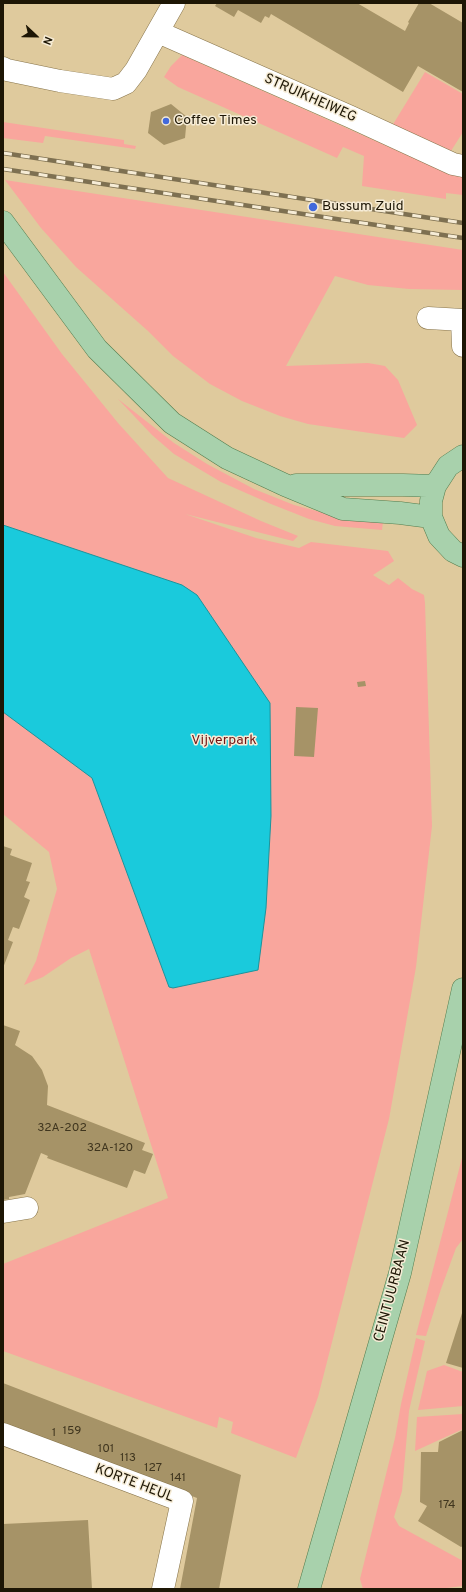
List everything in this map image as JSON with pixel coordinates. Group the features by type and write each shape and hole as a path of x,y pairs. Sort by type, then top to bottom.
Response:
{"main road":[{"path":"3,222 97,349 172,423 227,458 285,485 343,509 431,517"},
{"path":"463,456 448,466 434,486 431,501 431,517 439,536 453,551 463,556"},
{"path":"285,485 434,486"},
{"name":"CEINTUURBAAN","path":"309,1589 400,1273 463,989"}],"street":[{"path":"3,68 60,81 113,89 126,83 136,70 174,3"},
{"name":"STRUIKHEIWEG","path":"158,32 351,117 453,164 463,166"},
{"path":"428,318 462,320 463,346"},
{"path":"3,1212 27,1208"},
{"name":"KORTE HEUL","path":"3,1434 182,1502 163,1589"}],"green space":[{"path":"182,55 443,171 463,176 463,195 446,193 446,199 362,186 364,156 343,147 337,158 178,87 164,77 171,66"},
{"path":"425,72 463,94 463,132 451,151 392,126"},
{"path":"3,122 124,140 124,144 136,146 135,149 45,136 43,143 3,138"},
{"path":"5,180 463,250 463,290 409,289 368,285 335,276 286,366 368,363 385,366 398,380 417,425 404,438 308,424 280,416 242,401 210,384 173,356 148,331 76,267 41,228"},
{"name":"Vijverpark","path":"3,272 62,354 118,423 168,478 261,521 298,536 293,541 185,514 256,538 299,548 311,542 388,551 394,561 373,575 389,585 398,578 412,589 424,595 432,826 416,967 389,1119 318,1397 296,1458 231,1433 233,1422 219,1417 217,1428 3,1351 3,1264 168,1198 89,949 71,958 43,977 24,985 36,961 57,889 49,852 3,814"},
{"path":"118,399 174,443 207,464 254,489 294,505 332,515 383,521 382,530 335,526 309,519 221,482 174,454 152,435"},
{"path":"463,1154 463,1239 456,1248 426,1336 416,1335"},
{"path":"416,1338 425,1341 409,1411 402,1491 394,1517 399,1526 463,1561 463,1586 438,1589 363,1589 360,1579 395,1438"},
{"path":"444,1365 463,1372 463,1406 418,1410 427,1371"},
{"path":"463,1414 463,1429 415,1451 417,1417"}],"water":[{"path":"3,525 182,585 197,595 270,703 271,816 266,908 258,970 173,988 169,987 92,778 3,712"}],"building":[{"path":"217,3 357,3 405,31 409,23 408,22 419,3 429,3 463,23 463,92 418,66 403,92 271,14 269,18 265,16 261,23 238,10 234,17 215,6"},
{"path":"171,104 187,117 185,138 164,145 148,133 151,112"},
{"path":"365,681 366,686 358,687 357,682"},
{"path":"296,707 318,708 314,757 294,756"},
{"path":"3,846 12,849 10,855 32,863 26,881 30,882 24,897 30,900 19,929 13,927 8,940 13,942 3,968"},
{"path":"3,1025 20,1031 15,1045 32,1056 42,1070 48,1086 47,1105 145,1143 142,1150 153,1154 145,1174 134,1170 127,1188 47,1158 48,1156 41,1153 25,1194 9,1197 9,1199 3,1200"},
{"path":"463,1310 463,1368 446,1363"},
{"path":"3,1383 241,1475 219,1589 180,1589 197,1498 3,1424"},
{"path":"463,1430 463,1546 461,1547 418,1521 427,1506 420,1502 421,1452 438,1452 439,1442"},
{"path":"88,1520 92,1589 3,1589 3,1524"}],"railway":[{"path":"3,153 463,223"},
{"path":"3,169 463,238"}],"place":[{"name":"Coffee Times","path":"166,121"},
{"name":"Bussum Zuid","path":"313,207"}]}
